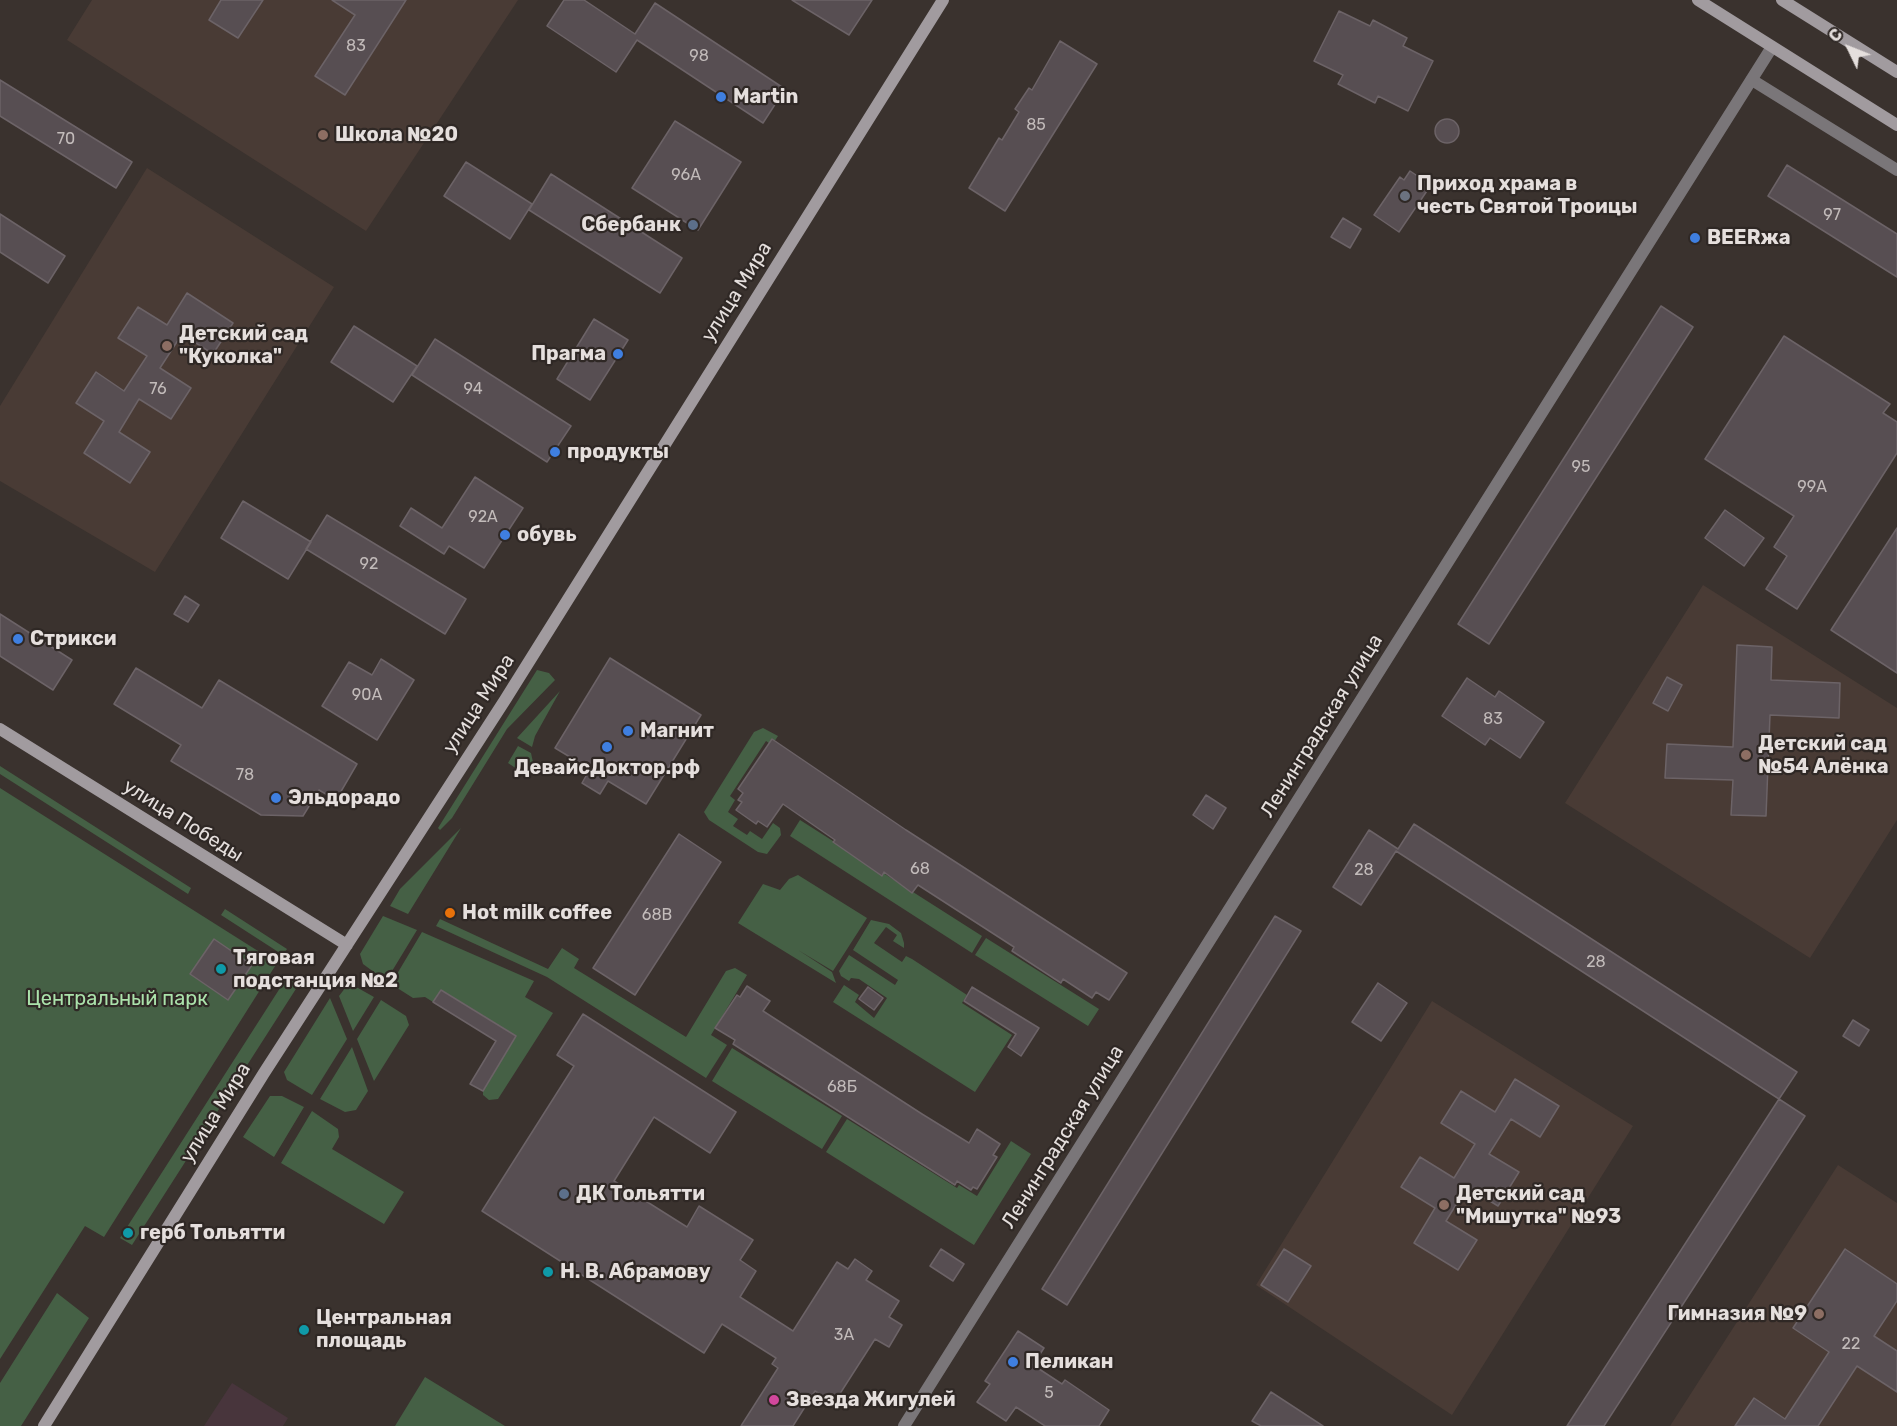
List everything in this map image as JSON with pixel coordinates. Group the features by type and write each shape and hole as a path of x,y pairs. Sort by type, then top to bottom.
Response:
{"main road":[{"name":"улица Мира","path":"44,1426 346,945 505,700 943,0"},
{"path":"1698,0 1897,124"},
{"path":"1782,0 1897,72"},
{"name":"улица Победы","path":"0,729 346,945"}],"street":[{"name":"Ленинградская улица","path":"904,1426 1773,47"},
{"path":"1752,80 1897,170"}],"shaded area":[{"name":"Школа №20","path":"92,0 518,0 366,231 67,40"},
{"name":"Детский сад \"Куколка\"","path":"147,168 334,287 155,572 0,481 0,406"},
{"name":"Детский сад №54 Алёнка","path":"1703,585 1897,708 1897,820 1810,958 1565,803"},
{"name":"Детский сад \"Мишутка\" №93","path":"1432,1001 1633,1126 1452,1415 1256,1285"},
{"name":"Гимназия №9","path":"1838,1165 1897,1203 1897,1426 1670,1426"},
{"path":"232,1383 288,1418 283,1426 204,1426"}],"green space":[{"path":"537,670 549,673 555,680 507,729 452,818 440,830 438,828"},
{"path":"560,691 535,736 532,747 517,738"},
{"path":"763,728 778,736 772,745 766,741 730,796 735,800 728,812 738,819 733,826 747,835 750,831 762,839 773,823 780,828 781,835 767,854 758,852 709,820 704,812 754,732"},
{"path":"518,746 531,753 534,767 531,774 523,773 508,763"},
{"path":"0,766 191,888 188,894 0,774"},
{"name":"Центральный парк","path":"0,788 277,963 104,1237 85,1226 0,1359"},
{"path":"800,820 982,936 972,953 790,836"},
{"path":"461,828 408,914 390,906 400,889"},
{"path":"798,875 867,918 833,971 798,950 832,972 836,983 738,923 763,884 780,890 789,879"},
{"path":"225,909 287,949 283,955 221,915"},
{"path":"383,916 417,930 386,981 363,964 360,954"},
{"path":"440,919 548,969 562,948 579,959 574,968 686,1037 726,971 735,968 747,975 711,1035 727,1045 706,1078 547,977 436,926"},
{"path":"871,920 889,924 901,933 904,948 893,941 897,935 886,927 874,943 902,962 906,956 912,959 967,995 962,1003 1012,1035 975,1092 833,1002 844,985 859,995 855,1002 874,1018 887,998 859,979 851,978 849,981 841,976 839,971 849,955 895,985 898,980 853,950"},
{"path":"422,932 534,981 525,997 553,1013 498,1099 489,1100 483,1095 483,1091 516,1036 441,990 433,1002 425,997 413,998 391,984"},
{"path":"986,938 1099,1009 1088,1026 975,955"},
{"path":"289,974 301,981 132,1245 120,1238"},
{"path":"349,983 374,997 353,1031 339,996"},
{"path":"330,998 347,1039 312,1095 287,1080 284,1072"},
{"path":"381,1000 406,1016 409,1025 374,1081 357,1039"},
{"path":"352,1047 368,1091 356,1110 345,1112 320,1099"},
{"path":"732,1048 842,1116 822,1149 712,1081"},
{"path":"270,1096 282,1096 304,1107 274,1157 243,1137"},
{"path":"312,1111 338,1129 339,1137 332,1149 404,1192 384,1224 281,1163"},
{"path":"847,1119 957,1188 959,1185 977,1196 1011,1141 1031,1154 974,1245 826,1152"},
{"path":"57,1293 89,1318 21,1426 0,1426 0,1383"},
{"path":"425,1377 505,1426 395,1426"}],"building":[{"path":"221,0 263,0 238,38 209,20"},
{"path":"332,0 406,0 345,95 315,76 355,15"},
{"path":"564,0 584,0 635,34 655,3 785,89 763,123 637,40 616,72 547,26"},
{"path":"792,0 872,0 849,35"},
{"path":"1339,11 1370,26 1373,20 1407,38 1403,46 1433,61 1408,111 1378,96 1375,103 1338,84 1343,75 1314,61"},
{"path":"1060,41 1097,64 1005,211 969,188 999,138 1002,140 1019,112 1015,109 1029,88 1032,90"},
{"path":"0,80 132,162 116,188 0,116"},
{"path":"1447,119 1455,123 1459,131 1455,139 1447,143 1439,139 1435,131 1439,123"},
{"path":"675,121 741,162 698,230 632,188"},
{"path":"466,162 532,204 510,239 444,196"},
{"path":"1787,165 1897,234 1897,277 1768,196"},
{"name":"Приход храма в честь Святой Троицы","path":"1410,171 1431,185 1399,232 1374,215 1400,177 1404,180"},
{"path":"551,174 682,258 660,293 529,210"},
{"path":"0,214 65,256 48,283 0,252"},
{"path":"1343,218 1361,229 1350,248 1331,237"},
{"path":"187,293 233,323 213,354 182,334 160,368 191,388 171,419 139,399 119,432 150,452 130,483 84,453 104,421 76,403 96,372 124,391 147,356 118,338 138,307 167,325"},
{"path":"1661,306 1693,327 1489,644 1458,624"},
{"path":"594,319 628,340 590,400 557,379"},
{"path":"354,326 417,366 393,402 331,362"},
{"path":"1784,336 1890,404 1883,413 1897,422 1897,453 1797,609 1766,589 1787,556 1774,547 1794,516 1705,459"},
{"path":"435,339 571,426 547,462 412,375"},
{"path":"475,477 523,508 484,568 449,546 444,554 400,526 411,508 442,528"},
{"path":"243,501 311,542 288,579 221,538"},
{"path":"1725,510 1764,538 1744,566 1705,538"},
{"path":"327,515 466,599 445,634 306,549"},
{"path":"1897,528 1897,673 1831,630"},
{"path":"185,596 199,605 188,622 174,614"},
{"path":"0,614 72,660 53,690 0,656"},
{"path":"1737,645 1772,647 1771,680 1840,683 1839,718 1770,715 1766,816 1731,815 1733,780 1665,778 1667,744 1733,747"},
{"name":"Магнит","path":"610,658 701,715 646,804 608,781 600,794 582,783 590,769 555,748"},
{"path":"381,659 414,680 377,740 322,706 349,662 372,675"},
{"path":"136,668 202,708 219,680 357,764 336,800 319,790 303,816 261,815 171,761 181,745 114,704"},
{"path":"1667,677 1682,685 1668,711 1653,703"},
{"path":"1467,678 1495,697 1499,691 1544,722 1520,758 1490,738 1485,745 1442,716"},
{"path":"772,739 906,830 1127,973 1109,1000 1096,992 1092,998 1063,979 1061,983 1012,951 1014,947 918,885 912,893 884,872 882,876 783,804 767,827 758,821 756,824 736,810 742,802 738,800 743,793 738,789"},
{"path":"1206,795 1226,808 1213,829 1193,815"},
{"path":"1414,824 1797,1072 1779,1099 1396,851 1361,905 1333,887 1369,830 1398,849"},
{"path":"679,834 721,862 635,995 593,968"},
{"path":"1275,916 1301,931 1067,1305 1042,1289"},
{"name":"Тяговая подстанция №2","path":"214,939 252,965 228,1000 190,974"},
{"path":"1378,983 1407,1003 1381,1041 1352,1022"},
{"path":"747,986 770,1001 763,1011 922,1114 969,1143 977,1129 1000,1144 993,1155 997,1157 977,1189 973,1187 971,1190 957,1181 955,1185 733,1044 735,1040 715,1028 737,995 740,997"},
{"path":"868,987 883,998 874,1010 859,999"},
{"path":"972,987 1039,1028 1021,1056 1008,1047 1016,1034 964,1001"},
{"path":"441,990 516,1036 483,1091 470,1084 496,1041 433,1002"},
{"name":"ДК Тольятти","path":"583,1014 736,1112 710,1153 654,1117 614,1181 687,1227 699,1206 753,1240 740,1260 756,1271 740,1297 793,1331 837,1262 848,1269 855,1259 872,1271 866,1280 899,1301 889,1317 902,1325 889,1347 875,1339 834,1403 815,1391 793,1426 741,1426 778,1368 772,1364 776,1358 722,1324 704,1353 482,1211 574,1066 557,1055"},
{"path":"1853,1020 1869,1030 1859,1046 1843,1036"},
{"path":"1515,1079 1559,1106 1540,1137 1511,1119 1489,1154 1519,1172 1498,1206 1467,1187 1446,1221 1477,1240 1458,1270 1414,1243 1435,1208 1401,1187 1420,1157 1454,1178 1475,1144 1441,1123 1461,1091 1495,1112"},
{"path":"1779,1099 1805,1116 1604,1426 1567,1426"},
{"path":"941,1249 964,1264 953,1281 930,1266"},
{"path":"1284,1249 1311,1266 1288,1302 1261,1285"},
{"path":"1845,1249 1897,1284 1897,1301 1874,1336 1897,1351 1897,1392 1857,1366 1818,1426 1735,1426 1754,1398 1785,1419 1829,1352 1793,1328"},
{"path":"1018,1331 1044,1348 1033,1365 1062,1384 1065,1380 1109,1410 1099,1426 1045,1426 1016,1407 1006,1421 977,1402 990,1384 985,1381"},
{"path":"1271,1392 1323,1426 1261,1426 1252,1421"}],"place":[{"name":"Martin","path":"721,97"},
{"name":"Школа №20","path":"323,135"},
{"name":"Приход храма в честь Святой Троицы","path":"1405,196"},
{"name":"Сбербанк","path":"693,225"},
{"name":"BEERжа","path":"1695,238"},
{"name":"Детский сад \"Куколка\"","path":"167,346"},
{"name":"Прагма","path":"618,354"},
{"name":"продукты","path":"555,452"},
{"name":"обувь","path":"505,535"},
{"name":"Стрикси","path":"18,639"},
{"name":"Магнит","path":"628,731"},
{"name":"ДевайсДоктор.рф","path":"607,747"},
{"name":"Детский сад №54 Алёнка","path":"1746,755"},
{"name":"Эльдорадо","path":"276,798"},
{"name":"Hot milk coffee","path":"450,913"},
{"name":"Тяговая подстанция №2","path":"221,969"},
{"name":"ДК Тольятти","path":"564,1194"},
{"name":"Детский сад \"Мишутка\" №93","path":"1444,1205"},
{"name":"герб Тольятти","path":"128,1233"},
{"name":"Н. В. Абрамову","path":"548,1272"},
{"name":"Гимназия №9","path":"1819,1314"},
{"name":"Центральная площадь","path":"304,1330"},
{"name":"Пеликан","path":"1013,1362"},
{"name":"Звезда Жигулей","path":"774,1400"}]}
